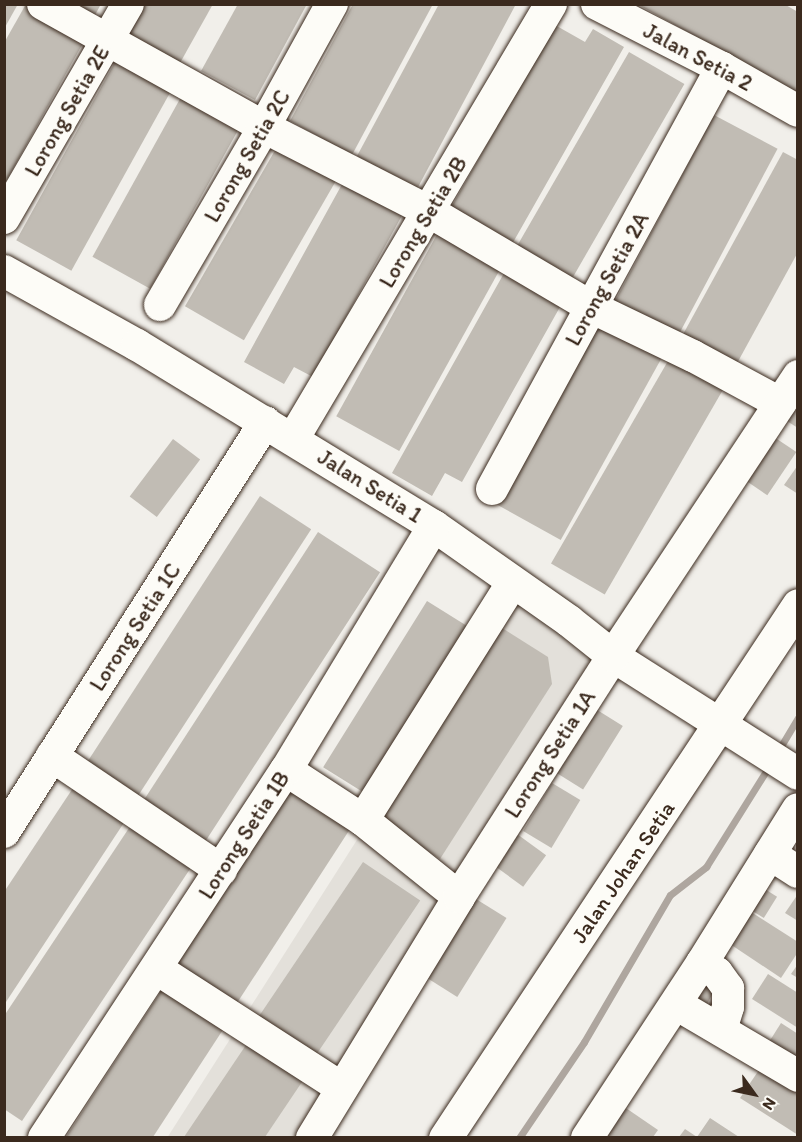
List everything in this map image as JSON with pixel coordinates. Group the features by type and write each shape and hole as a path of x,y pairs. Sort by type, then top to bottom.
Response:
{"main road":[{"name":"Jalan Johan Setia","path":"445,1137 798,605"}],"street":[{"path":"43,4 264,128 430,212 591,307 693,356 780,403"},
{"name":"Lorong Setia 2E","path":"4,218 128,4"},
{"name":"Lorong Setia 2C","path":"160,305 264,128 332,4"},
{"name":"Lorong Setia 2B","path":"293,439 430,212 551,4"},
{"name":"Jalan Setia 2","path":"597,4 722,68 798,111"},
{"name":"Lorong Setia 2A","path":"492,489 722,68"},
{"name":"Jalan Setia 1","path":"4,272 137,345 434,526 613,656 798,774"},
{"name":"Lorong Setia 1A","path":"312,1137 459,897 613,656 798,376"},
{"name":"Lorong Setia 1C","path":"4,832 265,422"},
{"name":"Lorong Setia 1B","path":"44,1137 157,969 286,770 434,526"},
{"path":"363,820 513,582"},
{"path":"52,756 221,870"},
{"path":"286,770 363,820 459,897"},
{"path":"587,1137 676,1004 798,809"},
{"path":"770,854 798,872"},
{"path":"702,963 717,973 728,988 728,1007 721,1030"},
{"path":"157,969 342,1088"},
{"path":"676,1004 798,1076"}],"shaded area":[{"path":"515,592 600,658 302,1137 167,1138"}],"building":[{"path":"4,4 18,4 4,29"},
{"path":"26,4 87,36 4,185 4,43"},
{"path":"75,4 101,4 95,15"},
{"path":"144,4 213,4 180,63 127,33"},
{"path":"238,4 307,4 255,100 201,71"},
{"path":"353,4 433,4 352,155 290,121"},
{"path":"439,4 516,4 417,189 357,156"},
{"path":"637,4 784,4 798,12 798,93"},
{"path":"555,25 585,42 593,29 624,47 511,246 449,211"},
{"path":"629,52 684,84 570,281 515,249"},
{"path":"120,53 175,84 71,271 16,240"},
{"path":"186,88 244,120 150,289 92,257"},
{"path":"714,115 778,149 679,335 615,301"},
{"path":"281,140 340,174 244,340 185,306"},
{"path":"783,152 798,160 798,252 735,367 681,338"},
{"path":"346,177 405,210 313,377 294,367 284,384 244,362"},
{"path":"440,229 503,264 399,451 336,416"},
{"path":"508,266 565,298 462,482 445,473 432,496 392,473"},
{"path":"602,317 665,352 561,540 498,505"},
{"path":"672,354 726,385 605,595 551,564"},
{"path":"798,395 798,428 782,418"},
{"path":"774,437 796,452 767,495 745,480"},
{"path":"173,439 200,459 157,517 130,497"},
{"path":"798,465 798,494 784,485"},
{"path":"260,496 311,529 137,797 86,764"},
{"path":"318,532 380,572 206,841 144,800"},
{"path":"427,601 471,629 367,795 323,767"},
{"path":"499,626 548,657 552,684 440,859 376,818"},
{"path":"594,708 623,726 583,790 554,772"},
{"path":"77,782 129,815 4,1005 4,892"},
{"path":"552,783 580,800 551,848 523,831"},
{"path":"289,789 350,829 235,1007 174,967"},
{"path":"135,819 196,860 22,1121 4,1109 4,1016"},
{"path":"517,834 546,855 523,887 494,866"},
{"path":"363,862 420,901 313,1060 256,1021"},
{"path":"755,883 777,897 764,918 742,904"},
{"path":"798,894 798,921 785,913"},
{"path":"476,899 507,918 457,997 427,978"},
{"path":"751,912 798,942 798,952 781,978 730,944"},
{"path":"798,964 798,978 791,974"},
{"path":"768,974 798,993 798,1028 752,999"},
{"path":"699,975 717,985 706,1006 687,996"},
{"path":"167,982 228,1022 153,1137 66,1137"},
{"path":"781,1023 798,1034 798,1060 769,1042"},
{"path":"248,1042 304,1079 265,1137 184,1137"},
{"path":"761,1067 798,1087 798,1135 740,1098"},
{"path":"620,1104 658,1130 653,1137 598,1137"},
{"path":"710,1118 739,1137 697,1137"},
{"path":"685,1129 697,1137 679,1137"}],"waterway":[{"path":"778,751 798,718"},
{"path":"519,1138 584,1042 670,895 706,867 769,766"}]}
